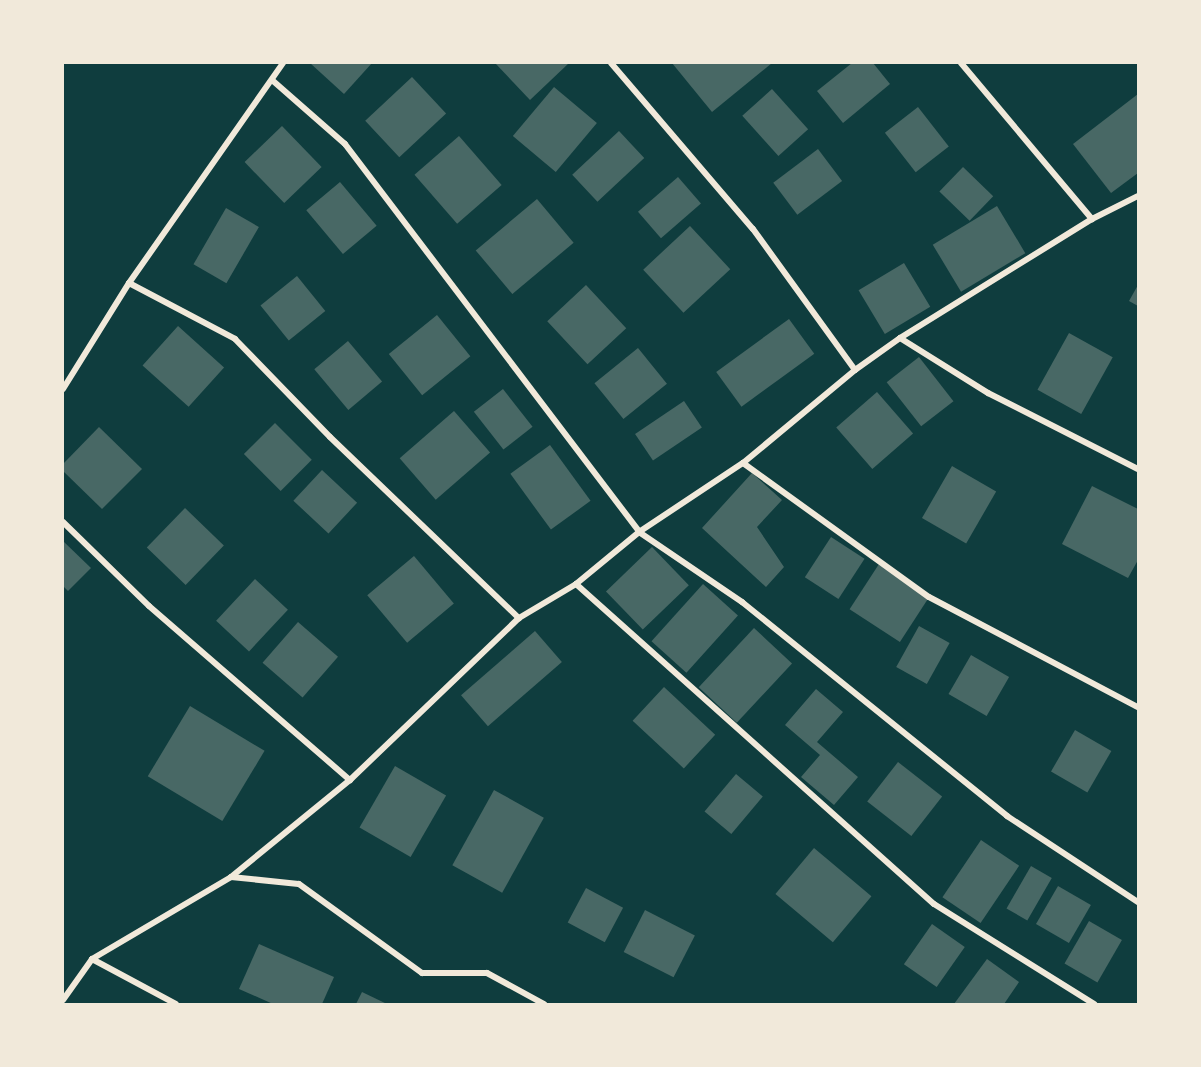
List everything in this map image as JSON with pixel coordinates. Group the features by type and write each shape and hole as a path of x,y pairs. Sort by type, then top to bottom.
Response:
{"street":[{"path":"63,389 129,284 283,63"},
{"path":"611,63 753,229 855,370"},
{"path":"961,63 1092,219"},
{"path":"272,80 345,144 639,532 742,602 1006,816 1138,902"},
{"path":"63,1000 92,959 231,877 350,780 519,618 576,584 639,532 743,463 855,370 900,338 1092,219 1138,196"},
{"path":"129,284 235,339 330,437 519,618"},
{"path":"900,338 988,393 1138,470"},
{"path":"743,463 929,597 1138,707"},
{"path":"63,522 149,606 350,780"},
{"path":"576,584 934,904 1094,1004"},
{"path":"231,877 299,884 422,973 487,973 544,1004"},
{"path":"92,959 176,1004"}],"building":[{"path":"310,63 372,63 344,94"},
{"path":"495,63 569,63 530,100"},
{"path":"672,63 772,63 712,112"},
{"path":"852,63 873,63 890,84 843,123 817,91"},
{"path":"412,77 446,114 399,157 365,121"},
{"path":"554,87 597,123 556,172 513,136"},
{"path":"772,89 808,129 778,156 742,116"},
{"path":"1138,94 1138,173 1111,193 1073,144"},
{"path":"918,107 949,146 916,172 885,133"},
{"path":"282,126 322,167 284,203 245,162"},
{"path":"619,131 644,158 597,202 572,175"},
{"path":"459,136 502,185 457,224 414,175"},
{"path":"818,149 842,181 797,215 773,183"},
{"path":"963,167 993,196 970,221 939,191"},
{"path":"678,177 701,203 661,238 638,212"},
{"path":"340,182 377,226 343,254 306,210"},
{"path":"537,199 574,243 512,294 476,250"},
{"path":"997,206 1025,253 961,292 933,245"},
{"path":"226,208 259,227 226,283 194,264"},
{"path":"690,226 730,269 683,313 643,270"},
{"path":"904,263 930,307 885,334 859,290"},
{"path":"297,276 325,311 289,341 260,306"},
{"path":"586,285 626,328 587,364 547,321"},
{"path":"1138,285 1138,306 1129,301"},
{"path":"437,315 470,356 422,395 389,354"},
{"path":"789,319 814,354 741,407 716,372"},
{"path":"178,326 224,367 189,407 143,365"},
{"path":"1069,333 1113,357 1081,414 1037,390"},
{"path":"348,341 382,382 348,410 314,369"},
{"path":"638,348 667,384 623,419 594,383"},
{"path":"919,357 953,401 921,426 887,382"},
{"path":"503,389 533,427 503,450 474,412"},
{"path":"877,392 913,434 872,469 836,427"},
{"path":"684,401 702,428 653,461 635,434"},
{"path":"454,411 490,453 436,500 400,458"},
{"path":"275,423 312,460 281,491 244,454"},
{"path":"99,427 142,469 102,509 63,471 63,464"},
{"path":"550,445 591,501 551,530 510,474"},
{"path":"952,466 996,492 966,543 922,518"},
{"path":"322,470 357,503 328,533 293,501"},
{"path":"752,473 782,500 757,527 784,567 766,587 702,528"},
{"path":"1092,486 1138,509 1138,560 1128,578 1062,544"},
{"path":"185,508 224,546 186,585 147,548"},
{"path":"831,537 865,559 838,599 805,577"},
{"path":"63,541 91,568 68,591 63,586"},
{"path":"652,547 689,585 643,630 606,591"},
{"path":"414,556 454,603 407,643 367,595"},
{"path":"879,564 929,597 900,642 850,609"},
{"path":"255,579 288,610 249,651 216,621"},
{"path":"703,584 738,615 686,673 651,641"},
{"path":"298,622 338,657 303,698 263,663"},
{"path":"919,626 950,643 927,684 896,667"},
{"path":"754,628 792,663 737,723 699,687"},
{"path":"535,631 562,662 488,726 461,695"},
{"path":"971,655 1009,677 987,716 948,694"},
{"path":"664,687 715,735 684,768 633,721"},
{"path":"816,689 843,712 817,742 858,777 834,805 801,777 820,755 785,725"},
{"path":"190,706 265,751 222,821 148,776"},
{"path":"1075,730 1111,751 1087,793 1051,772"},
{"path":"898,762 942,796 911,836 867,801"},
{"path":"395,766 446,796 411,857 360,827"},
{"path":"736,774 763,796 731,834 705,812"},
{"path":"494,790 544,818 502,893 452,865"},
{"path":"981,840 1019,866 981,923 942,897"},
{"path":"814,848 871,896 833,942 775,894"},
{"path":"1031,866 1052,878 1027,920 1006,908"},
{"path":"1058,886 1091,905 1069,943 1036,924"},
{"path":"586,888 623,908 605,942 568,922"},
{"path":"645,910 695,935 674,977 624,952"},
{"path":"1089,921 1122,940 1097,982 1064,963"},
{"path":"932,924 965,947 937,987 904,964"},
{"path":"259,944 334,977 322,1004 273,1004 239,989"},
{"path":"987,959 1019,982 1004,1004 954,1004"},
{"path":"362,992 387,1004 356,1004"}]}
